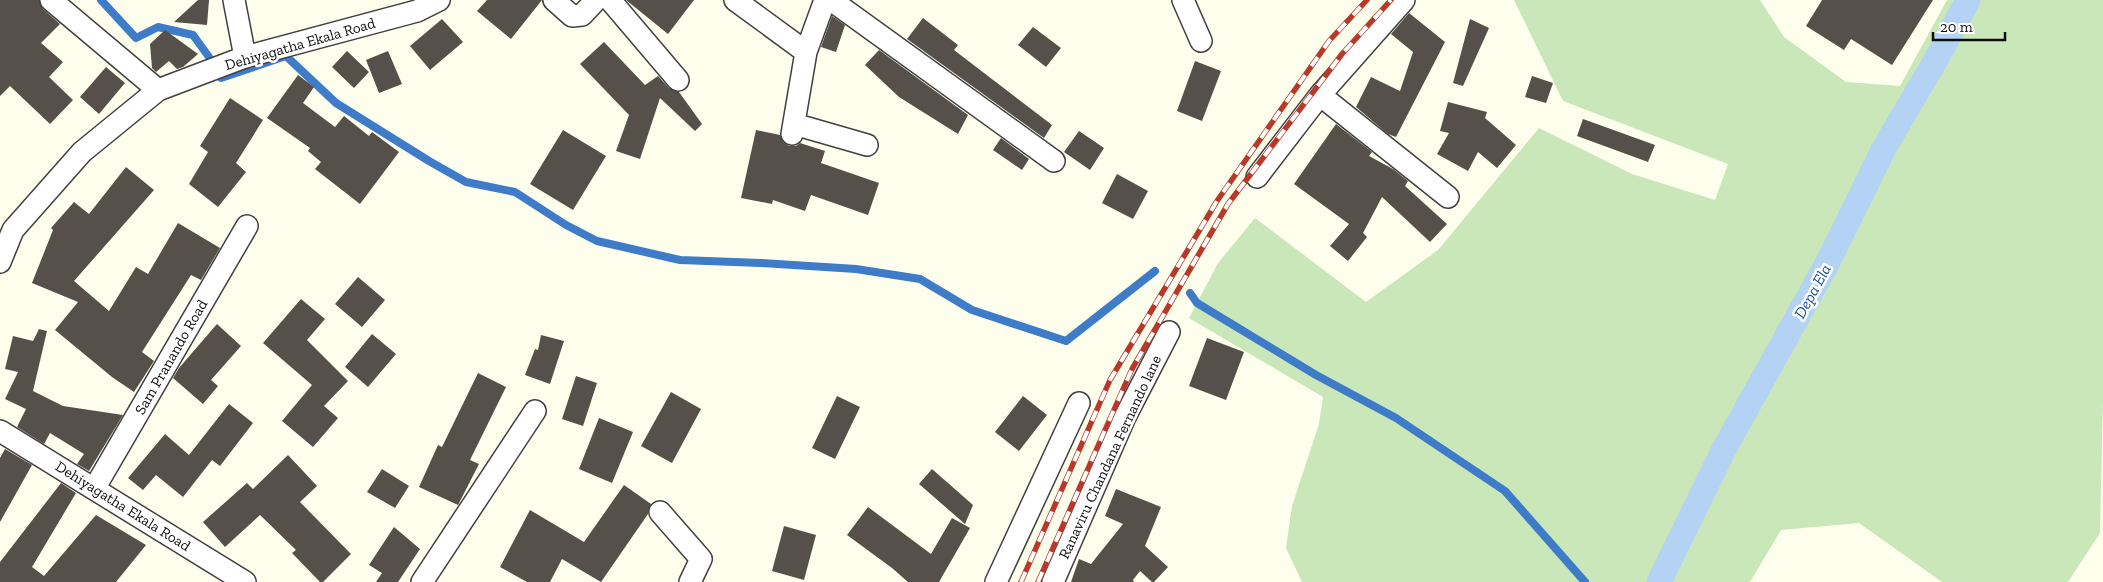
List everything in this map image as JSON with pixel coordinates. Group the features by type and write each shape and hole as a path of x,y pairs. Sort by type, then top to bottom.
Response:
{"street":[{"path":"51,0 158,90"},
{"path":"234,0 245,57"},
{"name":"Dehiyagatha Ekala Road","path":"0,262 13,230 82,152 158,90 245,57 413,5 439,0"},
{"path":"554,0 572,16 582,15 596,0"},
{"path":"610,0 678,80"},
{"path":"735,0 806,52"},
{"path":"825,0 806,52 793,129 867,145"},
{"path":"831,0 1054,161"},
{"path":"1183,0 1202,42"},
{"path":"1256,177 1320,95 1404,0"},
{"path":"1320,95 1448,197"},
{"name":"Sam Pranando Road","path":"94,488 248,226"},
{"name":"Ranaviru Chandana Fernando lane","path":"1053,582 1126,417 1169,332"},
{"path":"996,582 1079,403"},
{"path":"422,582 535,411"},
{"name":"Dehiyagatha Ekala Road","path":"0,431 245,582"},
{"path":"660,512 701,558 690,582"}],"green space":[{"path":"1514,0 1760,0 1784,37 1846,82 1900,86 1947,0 2103,0 2103,399 2100,533 2068,582 1942,582 1859,523 1781,530 1750,582 1302,582 1286,548 1292,506 1319,424 1323,397 1189,318 1218,263 1255,218 1366,302 1438,250 1539,128 1632,174 1715,200 1728,164 1563,101"}],"building":[{"path":"0,0 39,0 43,9 60,24 41,43 63,62 49,77 73,100 50,124 10,86 0,96"},
{"path":"198,0 209,0 207,25 174,22"},
{"path":"487,0 542,0 511,39 477,11"},
{"path":"626,0 694,0 668,34"},
{"path":"1822,0 1933,0 1892,65 1851,39 1844,50 1806,26"},
{"path":"1409,13 1445,42 1396,137 1388,134 1356,107 1371,77 1400,91 1413,52 1391,34"},
{"path":"832,16 845,25 836,52 821,47"},
{"path":"923,18 958,45 954,50 1052,125 1044,138 907,39"},
{"path":"442,19 463,42 430,70 410,46"},
{"path":"1470,19 1489,28 1463,86 1453,83"},
{"path":"1033,27 1061,48 1046,67 1018,45"},
{"path":"165,30 198,54 183,67 177,69 169,61 156,72 152,68 150,44"},
{"path":"604,42 645,85 658,76 669,88 679,92 702,124 695,131 660,98 640,159 616,151 629,115 580,64"},
{"path":"879,50 968,115 958,134 899,97 865,65"},
{"path":"347,51 369,72 354,88 332,67"},
{"path":"388,51 402,84 379,93 366,60"},
{"path":"1195,61 1221,71 1202,121 1177,111"},
{"path":"106,67 125,83 99,114 80,97"},
{"path":"298,75 314,87 303,103 335,127 344,116 369,136 372,132 399,152 360,204 315,169 321,162 308,151 310,148 267,118"},
{"path":"1532,76 1553,83 1546,103 1525,97"},
{"path":"230,98 263,120 236,163 246,172 218,207 189,184 208,152 200,146"},
{"path":"1448,102 1487,112 1485,118 1516,145 1497,168 1478,152 1468,171 1437,154 1449,133 1440,131"},
{"path":"1583,119 1655,145 1648,162 1577,136"},
{"path":"1336,124 1372,152 1369,156 1393,169 1408,181 1405,186 1447,224 1430,242 1382,197 1363,233 1367,237 1348,261 1330,246 1349,224 1294,184"},
{"path":"563,130 606,156 573,210 530,184"},
{"path":"756,130 780,135 784,143 789,146 796,146 800,143 825,151 821,163 879,183 868,215 811,195 805,211 773,200 772,204 741,198"},
{"path":"1079,131 1104,148 1090,170 1064,152"},
{"path":"1001,138 1029,159 1022,170 993,150"},
{"path":"126,167 154,190 74,281 109,311 136,267 148,274 178,223 220,248 201,280 191,275 142,352 154,361 134,392 112,377 55,330 78,302 32,283 53,230 51,228 74,202 89,214"},
{"path":"1117,174 1148,191 1133,219 1102,203"},
{"path":"358,277 385,300 362,327 335,304"},
{"path":"301,299 325,319 307,340 348,381 324,406 338,418 313,447 282,421 312,385 263,343"},
{"path":"217,324 241,346 211,380 218,386 203,404 173,378 179,368"},
{"path":"39,329 47,331 33,391 63,406 123,415 89,471 77,464 84,454 50,433 44,444 17,427 26,409 5,399 18,372 5,369 13,336 33,341"},
{"path":"372,334 396,354 368,387 345,367"},
{"path":"541,335 564,341 550,384 525,375 535,349 538,350"},
{"path":"1207,338 1244,352 1226,400 1189,386"},
{"path":"478,373 506,387 470,460 479,464 458,505 419,487 438,445 442,447"},
{"path":"576,376 597,383 583,426 562,419"},
{"path":"671,392 701,409 672,463 641,446"},
{"path":"837,396 860,407 835,459 812,448"},
{"path":"1023,396 1047,415 1019,451 995,432"},
{"path":"229,404 253,423 220,466 212,460 183,497 156,475 143,490 128,478 165,434 189,455"},
{"path":"599,418 633,432 612,483 579,469"},
{"path":"5,449 32,465 0,522 0,458"},
{"path":"288,455 317,486 300,502 351,554 323,582 320,582 292,553 296,550 260,515 225,547 203,522 247,483 253,489"},
{"path":"382,469 409,486 395,508 367,492"},
{"path":"932,469 973,505 965,524 919,484"},
{"path":"61,483 76,493 32,567 44,576 96,515 146,545 116,582 0,582 0,562"},
{"path":"624,485 651,504 648,514 601,582 562,559 550,582 527,582 500,567 530,510 584,542"},
{"path":"1116,489 1161,507 1145,546 1168,567 1154,582 1140,571 1133,580 1134,582 1071,582 1079,559 1091,564 1123,524 1105,516"},
{"path":"868,507 931,554 952,518 970,528 939,582 908,582 847,535"},
{"path":"784,526 816,535 804,580 772,571"},
{"path":"394,527 420,549 398,582 376,582 382,573 369,565"}],"waterway":[{"path":"101,0 136,38 158,27 193,35 209,57"},
{"name":"Depa Ela","path":"1659,582 1724,449 1828,262 1884,148 1934,63 1968,0"},
{"path":"221,78 286,56 336,103 429,161 466,182 515,192 566,225 597,241 680,260 856,269 920,279 972,310 1066,341 1155,271"},
{"path":"1190,293 1197,303 1316,375 1396,418 1505,491 1585,582"}],"railway":[{"path":"1021,582 1110,380 1217,201 1329,41 1367,0"},
{"path":"1038,582 1132,369 1228,204 1342,54 1391,0"}]}
